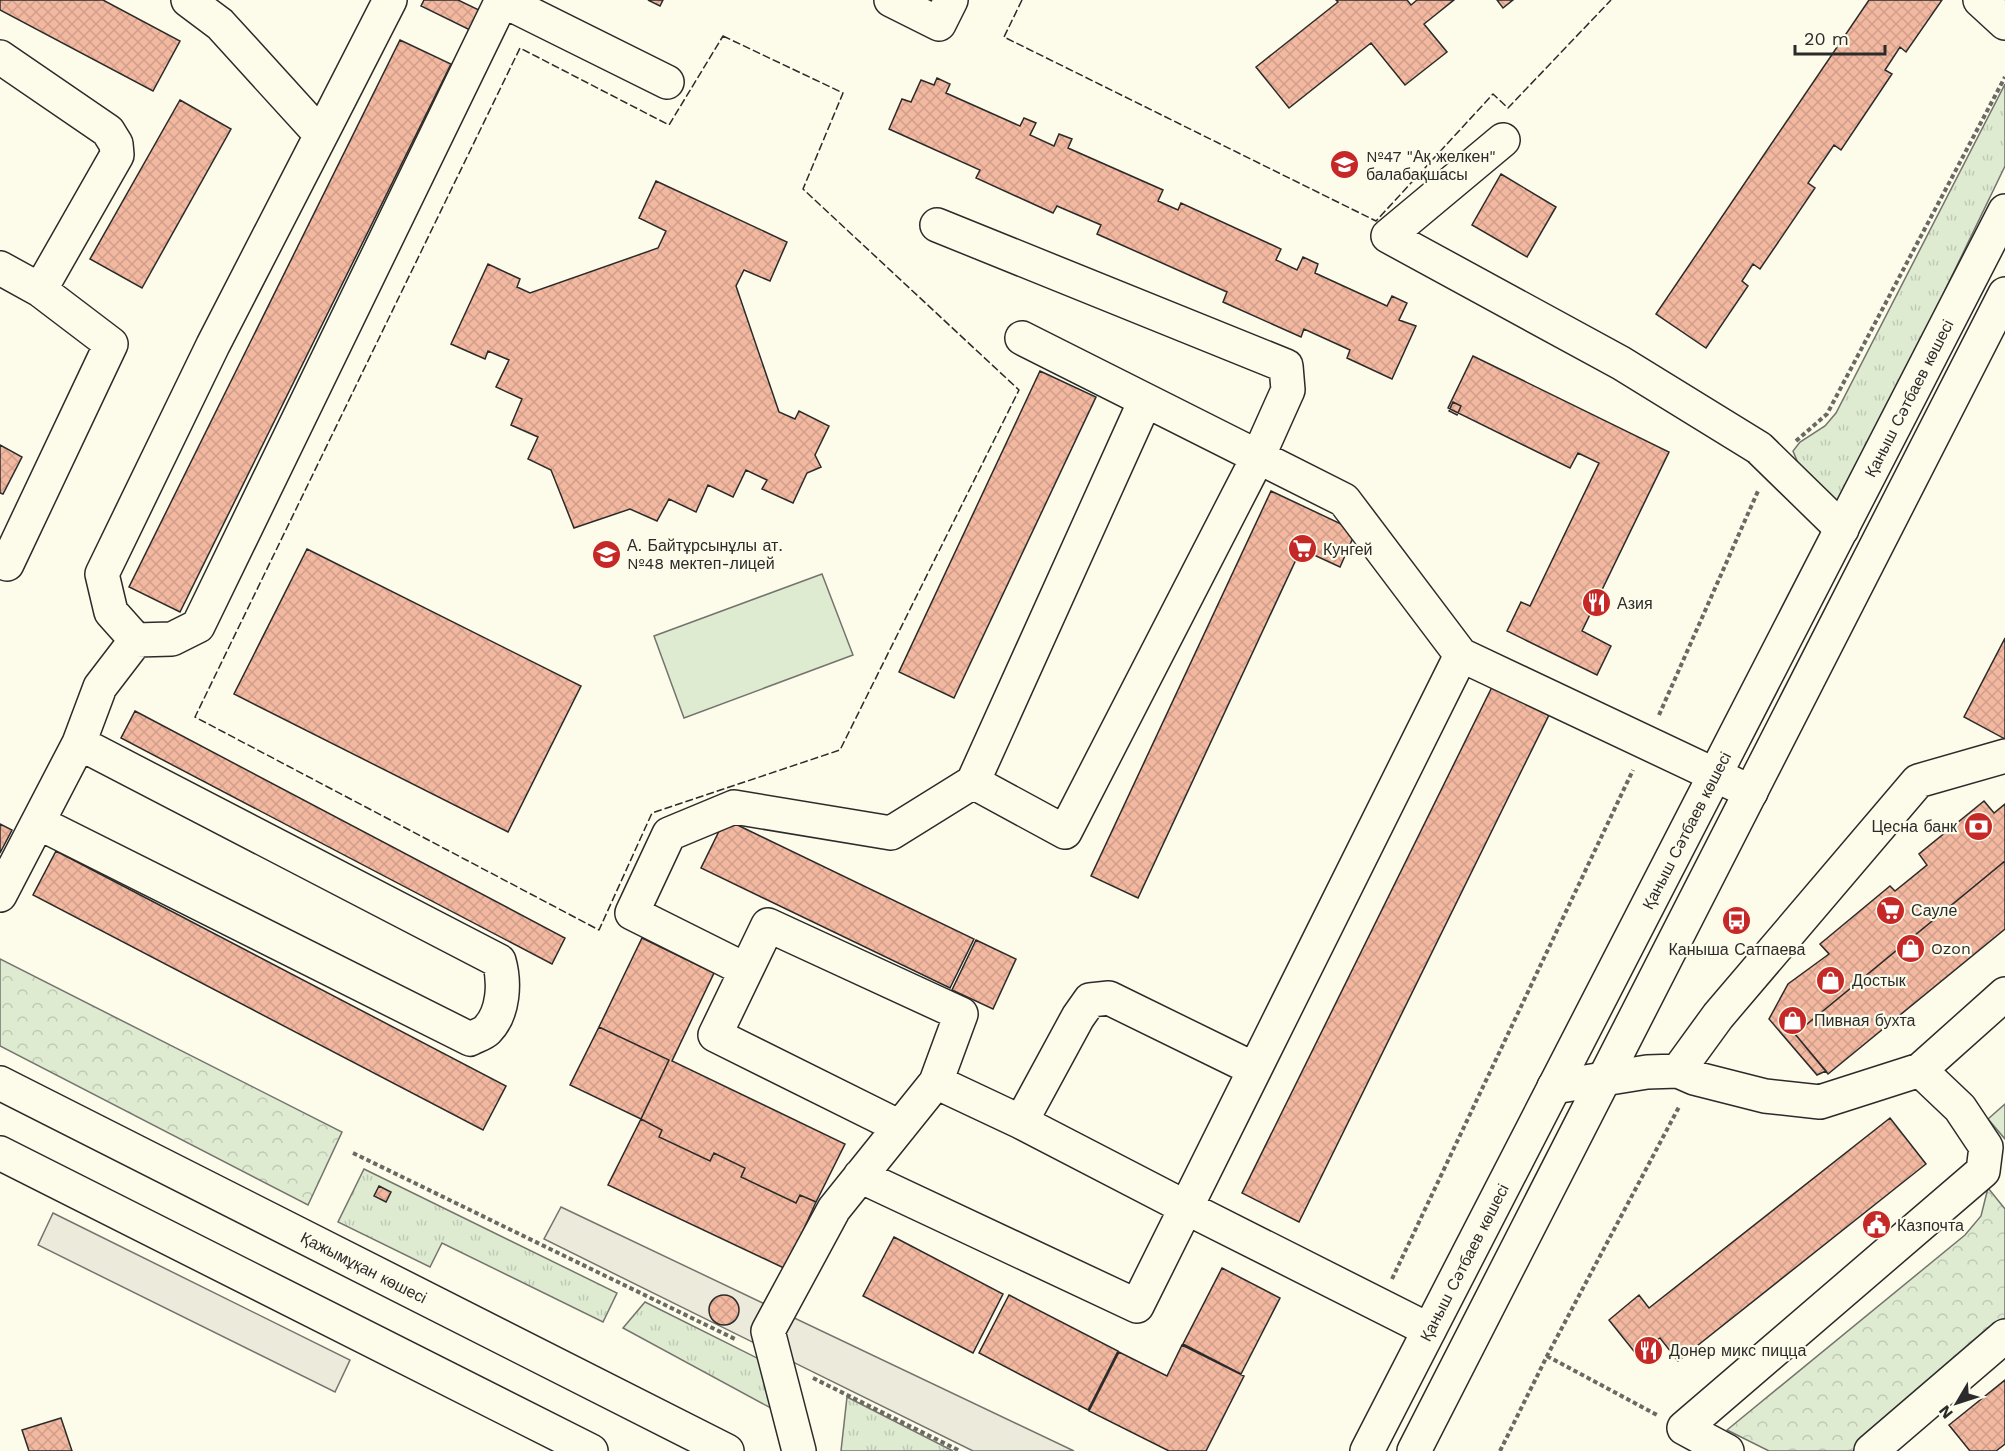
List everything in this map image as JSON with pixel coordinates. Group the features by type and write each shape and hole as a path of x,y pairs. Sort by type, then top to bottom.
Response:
{"main road":[{"path":"188,0 220,24 321,135"},
{"path":"390,0 213,345 102,574 111,612 136,640 172,639 198,626 502,0 667,82"},
{"path":"891,0 939,24 951,0"},
{"path":"1980,0 2005,23"},
{"path":"0,57 108,131 116,144 117,155 40,290"},
{"path":"1503,140 1389,236 1621,363 1759,448 1842,529"},
{"name":"Қаныш Сәтбаев көшесі","path":"1367,1451 2005,211"},
{"path":"937,225 1286,366 1288,390 1258,457 1065,832 974,782"},
{"path":"0,268 40,290 111,344 7,564 0,561"},
{"path":"1414,1451 2005,294"},
{"path":"1022,338 1344,500 1461,656 1751,792"},
{"path":"746,970 633,913 669,834 734,807 891,834 974,782 1146,400"},
{"path":"0,895 80,743 100,687 136,640"},
{"path":"860,1176 1137,1306 1461,656"},
{"path":"39,823 470,1039 487,1030 498,1012 504,978 499,961 80,743"},
{"path":"1686,1075 1718,1016 1918,781 2005,756"},
{"path":"799,1451 768,1331 834,1209 860,1176 900,1127 936,1082 961,1014 768,925 715,1035 900,1127"},
{"path":"1554,1087 1647,1072 1686,1075 1765,1096 1820,1102 1920,1070 2005,994"},
{"path":"1021,1122 1090,999 1109,998 1254,1069"},
{"path":"1727,1451 1684,1428 1983,1171 1986,1147 1960,1108 1920,1070"},
{"path":"936,1082 1021,1122 1185,1208 1429,1330"},
{"name":"Қажымұқан көшесі","path":"0,1083 727,1451"},
{"path":"0,1152 575,1447"},
{"path":"1870,1451 2005,1336"},
{"path":"1348,1451 1399,1390"},
{"path":"1426,1451 1439,1402"}],"path":[{"path":"1380,1305 1646,743 1772,461 1827,414 2005,77"},
{"path":"1500,1451 1686,1075"},
{"path":"353,1153 960,1451"},
{"path":"1546,1356 1684,1428"}],"green space":[{"path":"2005,84 2005,166 1838,512 1800,468 1793,451 1800,442 1825,426 1836,413"},
{"path":"822,574 853,655 684,718 654,636"},
{"path":"0,959 342,1132 308,1205 0,1046"},
{"path":"2005,1104 2005,1139 1988,1119"},
{"path":"364,1169 617,1293 603,1322 442,1243 430,1267 338,1222"},
{"path":"1988,1188 2005,1209 2005,1323 1855,1451 1769,1451 1727,1430 1965,1235 1981,1216"},
{"path":"645,1302 769,1364 780,1413 623,1328"},
{"path":"847,1397 953,1451 841,1451"}],"shaded area":[{"path":"561,1207 1074,1451 973,1451 544,1239"},
{"path":"53,1213 350,1360 335,1392 38,1245"}],"building":[{"path":"0,0 103,0 180,41 153,91 0,10"},
{"path":"424,0 458,0 479,10 470,30 421,6"},
{"path":"648,0 663,0 660,6"},
{"path":"1336,0 1407,0 1411,5 1417,0 1454,0 1424,24 1447,52 1405,85 1371,43 1289,108 1256,67 1338,2"},
{"path":"1497,0 1513,0 1503,8"},
{"path":"1869,0 1942,0 1906,52 1900,47 1885,70 1892,74 1841,150 1834,145 1808,183 1815,188 1760,269 1753,264 1742,281 1748,286 1706,348 1656,314"},
{"path":"400,40 451,64 180,612 129,587"},
{"path":"937,78 950,84 946,93 1020,126 1024,118 1036,123 1030,135 1054,146 1059,134 1072,139 1068,148 1163,190 1158,201 1178,210 1181,203 1281,249 1276,260 1297,270 1303,257 1318,264 1315,273 1387,306 1392,296 1407,303 1399,320 1416,326 1392,379 1347,358 1350,350 1304,329 1301,337 1223,302 1227,292 1097,234 1101,225 1057,206 1053,213 976,178 980,170 889,129 902,99 911,102 921,80 934,85"},
{"path":"180,100 231,129 142,288 90,259"},
{"path":"1501,174 1556,207 1527,257 1472,225"},
{"path":"656,181 787,242 770,281 744,270 736,286 779,412 795,419 799,411 829,426 815,455 821,467 807,473 793,503 762,489 767,480 746,470 733,497 708,485 696,512 669,499 657,521 630,509 574,528 551,470 528,459 538,437 511,425 522,399 496,387 509,360 488,351 485,359 451,344 488,264 520,279 517,287 530,293 658,248 666,231 639,218"},
{"path":"1473,356 1669,452 1582,631 1611,646 1597,675 1507,631 1521,602 1530,606 1599,463 1578,453 1570,468 1448,408"},
{"path":"1040,371 1096,397 954,698 899,672"},
{"path":"1453,402 1461,406 1457,415 1449,411"},
{"path":"0,445 22,457 3,494 0,493"},
{"path":"1271,491 1356,531 1340,567 1301,549 1138,898 1091,876"},
{"path":"307,549 581,686 508,832 234,694"},
{"path":"2005,638 2005,739 1964,717"},
{"path":"1493,685 1550,713 1299,1222 1242,1193"},
{"path":"135,711 565,938 552,964 121,738"},
{"path":"1984,801 1994,813 2005,804 2005,861 1795,1034 1826,1071 1817,1075 1769,1019 1788,984 1829,954 1820,944 1890,886 1895,891 1927,865 1919,854"},
{"path":"725,819 974,939 950,988 701,868"},
{"path":"0,824 12,830 0,853"},
{"path":"56,851 506,1086 483,1130 33,895"},
{"path":"2005,861 2005,929 1828,1074 1795,1034"},
{"path":"642,938 714,973 672,1061 845,1144 816,1202 800,1195 796,1203 741,1177 745,1168 714,1153 710,1161 659,1137 662,1130 641,1119 669,1060 599,1027"},
{"path":"976,940 1016,959 993,1009 952,990"},
{"path":"599,1027 669,1060 641,1119 570,1085"},
{"path":"1890,1118 1926,1164 1678,1361 1660,1338 1637,1355 1609,1320 1639,1295 1649,1308"},
{"path":"641,1119 662,1130 659,1137 710,1161 714,1153 745,1168 741,1177 796,1203 800,1195 816,1202 786,1269 608,1185"},
{"path":"379,1186 391,1192 386,1202 374,1196"},
{"path":"894,1237 1003,1294 973,1353 863,1296"},
{"path":"1222,1268 1280,1298 1241,1374 1183,1344"},
{"path":"724,1295 734,1300 739,1310 734,1320 724,1325 714,1320 709,1310 714,1300"},
{"path":"1009,1295 1118,1351 1088,1410 979,1353"},
{"path":"1182,1345 1244,1376 1206,1451 1169,1451 1089,1411 1119,1352 1167,1376"},
{"path":"2005,1380 2005,1444 1996,1451 1970,1451 1949,1425"},
{"path":"61,1418 72,1451 29,1451 22,1430"}],"fence":[{"path":"1022,0 1004,37 1376,221 1493,94 1508,108 1611,0"},
{"path":"723,36 843,93 803,189 1019,390 840,750 652,813 599,930 195,717 520,48 669,125 723,36"}],"place":[{"name":"№47 \"Ақ желкен\" балабақшасы","path":"1345,165"},
{"name":"Кунгей","path":"1302,549"},
{"name":"А. Байтұрсынұлы ат. №48 мектеп-лицей","path":"606,554"},
{"name":"Азия","path":"1596,603"},
{"name":"Цесна банк","path":"1978,826"},
{"name":"Сауле","path":"1890,910"},
{"name":"Каныша Сатпаева","path":"1737,921"},
{"name":"Ozon","path":"1910,948"},
{"name":"Достык","path":"1831,980"},
{"name":"Пивная бухта","path":"1793,1020"},
{"name":"Казпочта","path":"1876,1225"},
{"name":"Донер микс пицца","path":"1648,1350"}]}
